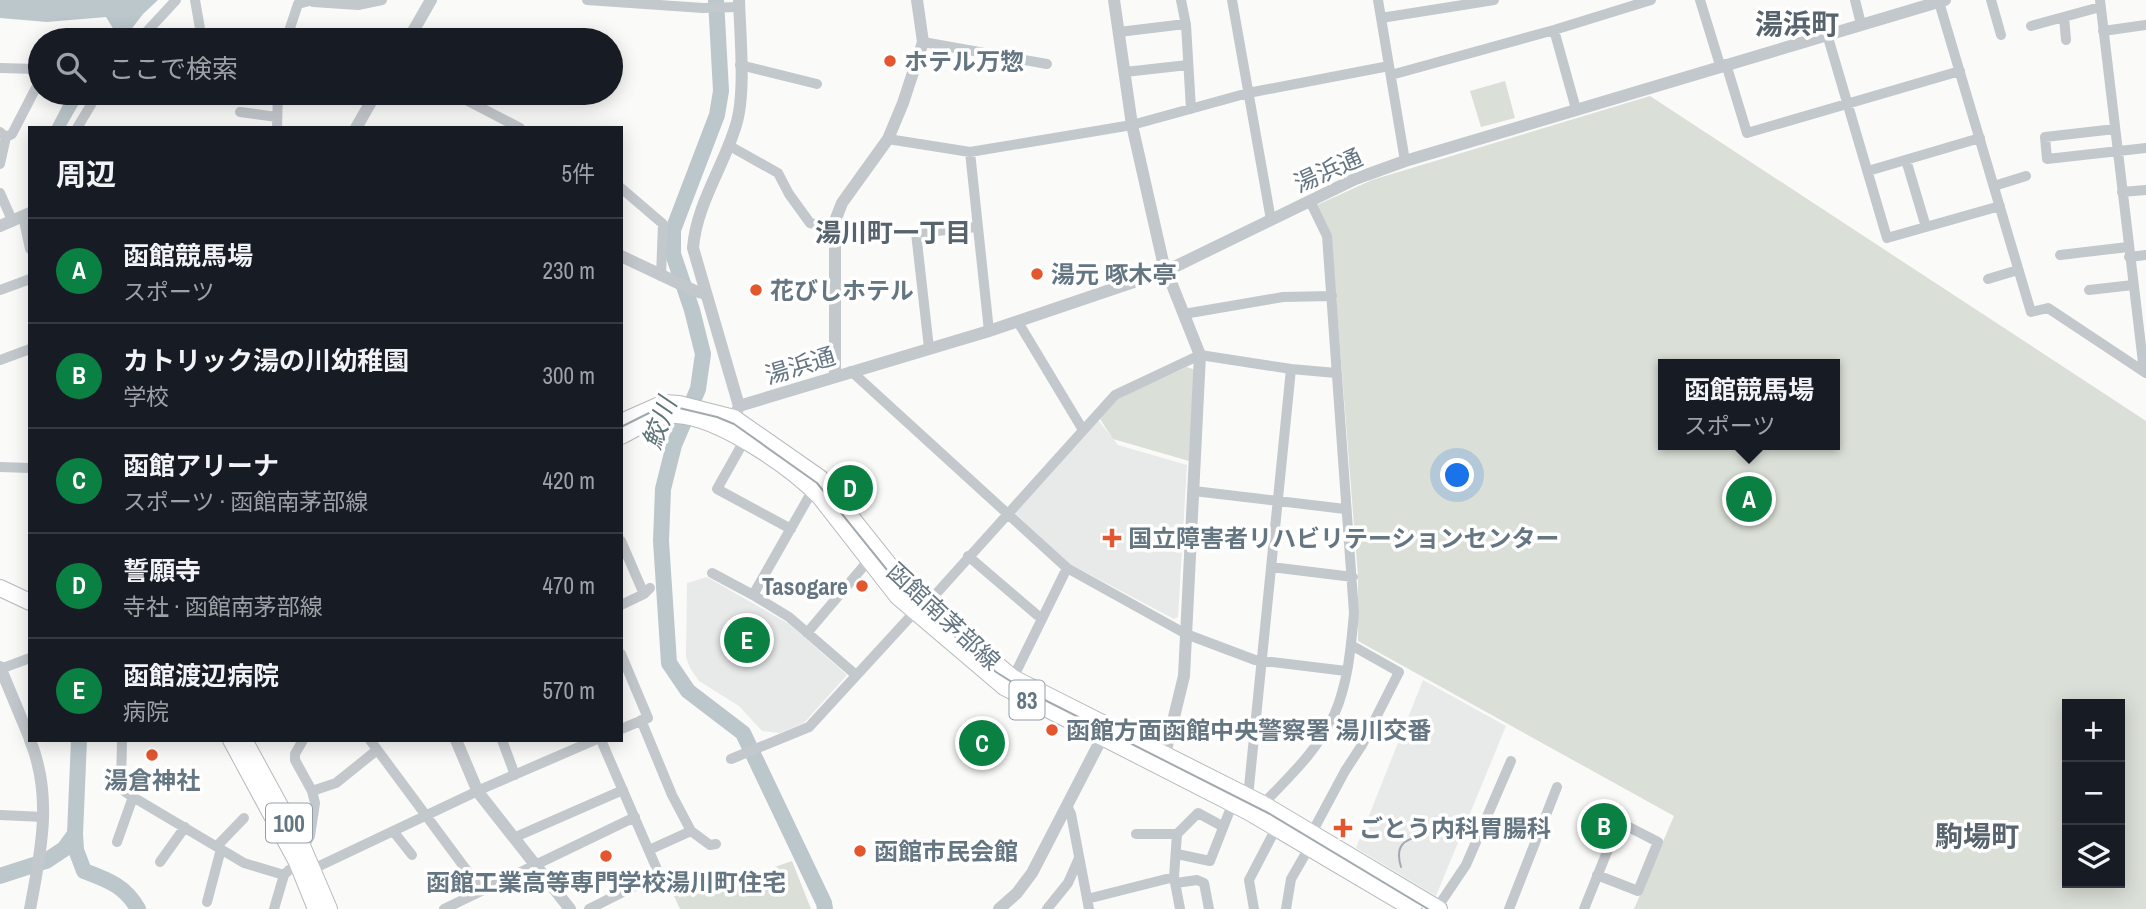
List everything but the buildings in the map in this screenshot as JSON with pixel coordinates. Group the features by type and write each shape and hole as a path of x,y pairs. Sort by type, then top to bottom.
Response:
{"main road":[{"name":"函館南茅部線","path":"623,421 656,406 733,418 816,484 920,608 1004,687 1105,732"},
{"path":"623,435 677,409"},
{"name":"函館南茅部線","path":"733,418 744,441 816,484 868,561 898,597 920,608 1013,678 1239,805 1413,909"},
{"path":"0,577 28,590"},
{"path":"0,588 28,601"},
{"name":"100","path":"232,742 304,860 316,909"},
{"name":"100","path":"245,742 329,909"},
{"name":"函館南茅部線","path":"1239,805 1263,804 1438,908"}],"street":[{"path":"152,28 176,0"},
{"path":"195,0 200,28"},
{"path":"290,28 298,4 302,1 358,5 382,0"},
{"path":"415,28 431,0"},
{"path":"587,0 706,8 736,5 740,65 739,111 694,235 693,248 701,293 733,418"},
{"path":"835,376 837,360 833,228 842,203 888,139 903,103 923,42 917,0"},
{"path":"1114,0 1132,125 1166,271 1200,355 1184,676 1163,762"},
{"path":"1181,0 1191,108"},
{"path":"1232,0 1271,220"},
{"path":"1378,0 1405,161"},
{"path":"1381,18 1494,0"},
{"path":"888,139 970,152 1132,125 1248,93 1390,70 1554,30 1651,0"},
{"path":"1700,0 1747,133 1960,71"},
{"path":"1855,0 1861,24"},
{"path":"1990,0 2001,36"},
{"path":"1942,1 2031,312 2048,309 2145,372"},
{"name":"湯浜通","path":"733,418 835,376 1018,322 1166,271 1356,179 1405,161 1723,64 1942,1"},
{"path":"2031,26 2100,3 2133,285 2141,314 2145,372"},
{"path":"2064,17 2066,40"},
{"path":"1119,32 1185,24"},
{"path":"2103,30 2146,25"},
{"path":"1554,30 1576,109"},
{"path":"1828,34 1887,238 2000,206"},
{"path":"923,42 1047,64"},
{"path":"740,65 817,84"},
{"path":"1125,72 1188,65"},
{"path":"0,68 28,69"},
{"path":"0,164 3,134 12,134 28,103"},
{"path":"78,126 91,105"},
{"path":"357,126 369,105"},
{"path":"476,105 516,126"},
{"path":"240,112 277,122"},
{"path":"2115,129 2045,137 2047,159 2146,148"},
{"path":"1868,171 1980,138"},
{"path":"728,145 778,173 810,223 833,228"},
{"path":"970,152 989,331"},
{"path":"1906,160 1926,227"},
{"path":"1994,186 2026,176"},
{"path":"623,190 663,224 666,278"},
{"path":"2122,192 2146,190"},
{"path":"0,193 19,218 28,243"},
{"path":"1263,804 1309,755 1334,714 1346,671 1354,613 1326,236 1310,201"},
{"path":"929,348 916,233 977,227"},
{"path":"2060,255 2129,252 2146,255"},
{"path":"623,257 701,293"},
{"path":"1988,279 2018,270"},
{"path":"0,290 28,280"},
{"path":"2089,290 2133,285"},
{"path":"1184,314 1283,297 1332,296"},
{"path":"1018,322 1083,430"},
{"path":"0,359 28,350"},
{"path":"731,759 809,727 1115,395 1200,355 1336,373"},
{"path":"1177,854 1210,861 1222,826 1239,805 1261,661 1291,369"},
{"path":"851,371 1067,568 1186,634 1261,661 1346,671"},
{"path":"744,441 717,489 791,529"},
{"path":"0,467 28,468"},
{"path":"753,595 816,484"},
{"path":"1194,491 1345,509"},
{"path":"623,545 647,591 623,604"},
{"path":"968,556 1037,615"},
{"path":"807,633 868,561"},
{"path":"1271,567 1353,577"},
{"path":"1013,678 1067,568"},
{"path":"712,573 789,617 856,675"},
{"path":"1315,827 1362,745 1399,672 1351,645"},
{"path":"28,659 0,668 24,713 28,731"},
{"path":"623,659 648,718 623,728"},
{"path":"641,720 672,795 691,831 710,845 716,844"},
{"path":"1003,908 1032,873 1105,732"},
{"path":"30,909 44,817 41,778 31,742"},
{"path":"122,742 122,788 133,797 244,863 284,874"},
{"path":"302,742 295,758 312,791 315,803 304,860"},
{"path":"457,742 478,792 570,909"},
{"path":"503,742 515,775"},
{"path":"274,909 284,874 304,860 393,831 590,742"},
{"path":"602,742 659,874 667,880 693,879"},
{"path":"312,791 335,783 373,745 482,891"},
{"path":"1438,908 1465,865 1511,761"},
{"path":"1508,909 1557,787"},
{"path":"520,835 623,790"},
{"path":"117,842 133,797"},
{"path":"1067,806 1072,814 1088,904 1175,880 1197,880 1204,883 1209,909"},
{"path":"1136,834 1177,834 1198,813 1222,826"},
{"path":"0,815 44,817"},
{"path":"444,909 635,817"},
{"path":"207,902 219,848 244,818"},
{"path":"1584,909 1597,875 1619,822 1658,842 1638,891 1597,875"},
{"path":"160,862 185,827"},
{"path":"393,831 412,855"},
{"path":"649,850 691,831"},
{"path":"1177,834 1175,880 1180,909"},
{"path":"1254,909 1249,880 1273,834"},
{"path":"1286,909 1292,879 1306,853"},
{"path":"1047,909 1069,883 1080,856"},
{"path":"589,909 659,874"}],"shaded area":[{"path":"0,0 158,0 132,28 113,28 106,17 47,22 0,18"},
{"path":"1505,81 1515,118 1481,127 1470,91"},
{"path":"1650,96 2146,421 2146,909 1634,909 1674,816 1358,641 1358,576 1331,233 1317,205 1372,180"},
{"path":"63,105 78,105 66,126 52,126"},
{"path":"1187,367 1195,370 1189,461 1113,439 1100,419 1117,398"},
{"name":"国立障害者リハビリテーションセンター","path":"1098,420 1118,445 1187,465 1178,617 1174,619 1068,563 1014,512"},
{"path":"707,577 789,624 847,675 804,723 780,733 762,731 739,706 699,681 690,668 686,657 687,583"},
{"path":"1423,680 1506,726 1436,896 1356,848"},
{"path":"792,861 811,909 680,909 673,894 677,887 735,881"}],"waterway":[{"name":"鮫川","path":"716,0 721,91 717,115 673,230 673,254 692,310 703,354 698,389 674,445 663,489 661,541 669,663 688,691 743,733 825,909"},
{"path":"0,876 46,861 64,849 75,834 79,742"},
{"path":"75,834 76,850 84,871 122,889 138,909"}],"tram line":[{"path":"623,426 657,409 675,407 734,424 817,483 908,596 996,672 1023,689 1270,814 1428,909"},
{"path":"1401,867 1400,848 1405,842 1440,825"}],"place":[{"name":"ホテル万惣","path":"890,61"},
{"name":"湯元 啄木亭","path":"1037,274"},
{"name":"花びしホテル","path":"756,290"},
{"name":"誓願寺","path":"850,488"},
{"name":"函館競馬場","path":"1749,499"},
{"name":"国立障害者リハビリテーションセンター","path":"1112,538"},
{"name":"Tasogare","path":"862,586"},
{"name":"函館渡辺病院","path":"747,640"},
{"name":"函館方面函館中央警察署 湯川交番","path":"1052,730"},
{"name":"函館アリーナ","path":"982,743"},
{"name":"湯倉神社","path":"152,755"},
{"name":"カトリック湯の川幼稚園","path":"1604,826"},
{"name":"ごとう内科胃腸科","path":"1343,828"},
{"name":"函館市民会館","path":"860,851"},
{"name":"函館工業高等専門学校湯川町住宅","path":"606,856"}],"district":[{"name":"湯浜町","path":"1797,24"},
{"name":"湯川町一丁目","path":"893,232"},
{"name":"駒場町","path":"1977,836"}]}
